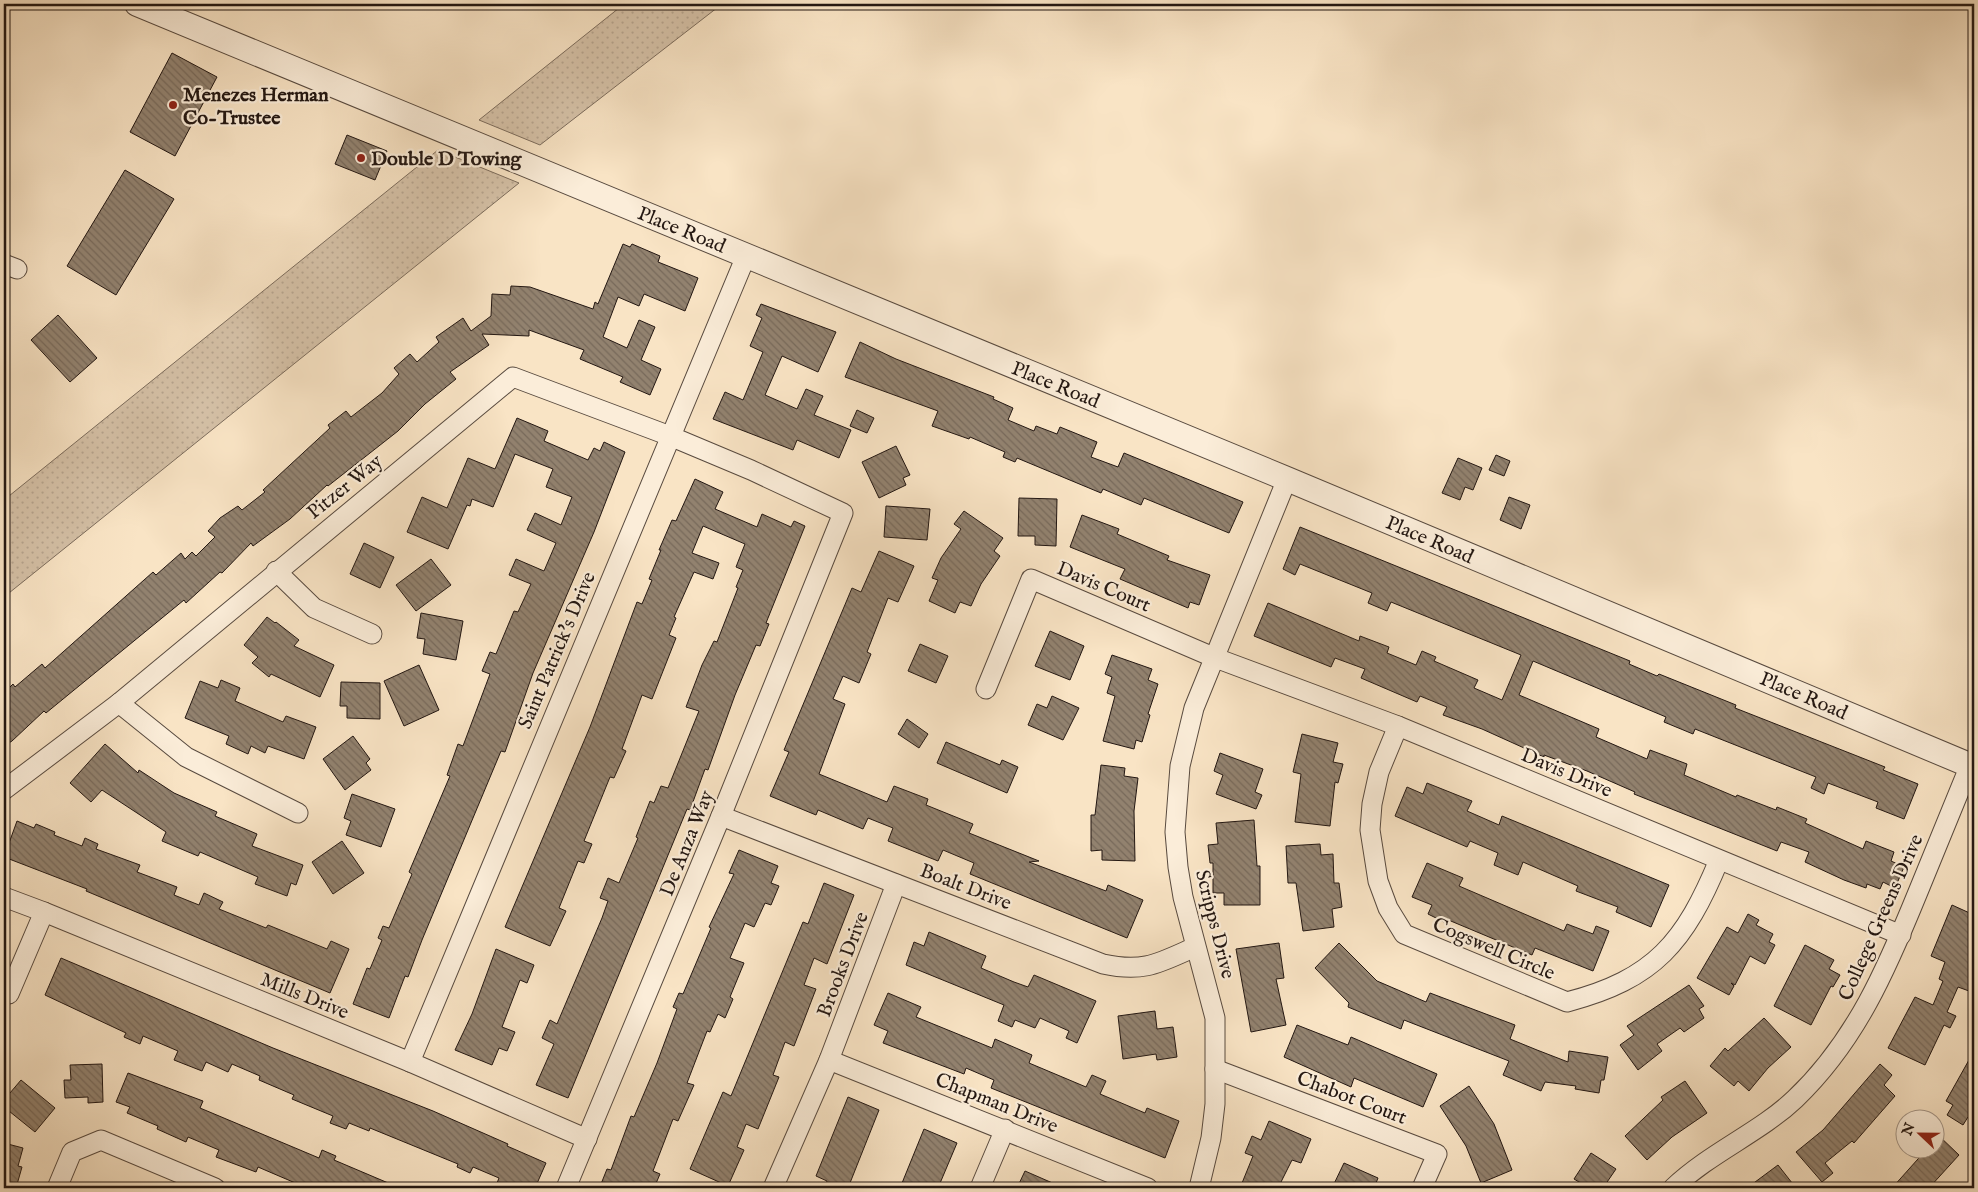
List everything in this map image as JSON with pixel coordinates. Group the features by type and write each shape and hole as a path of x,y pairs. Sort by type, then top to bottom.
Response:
{"street":[{"name":"Place Road","path":"137,4 1287,479 1972,766"},
{"name":"Saint Patrick's Drive","path":"410,1062 746,256"},
{"name":"Pitzer Way","path":"4,790 118,703 513,377 670,436 751,470 843,513"},
{"name":"Scripps Drive","path":"1199,1188 1211,1138 1215,1104 1215,1018 1210,993 1195,948 1183,897 1175,832 1176,797 1187,733 1213,657 1287,479"},
{"name":"De Anza Way","path":"566,1188 721,816 843,513"},
{"path":"276,571 314,608 372,634"},
{"name":"Davis Court","path":"986,689 1031,580 1213,657"},
{"name":"Davis Drive","path":"1213,657 1398,726 1901,935"},
{"path":"118,703 186,757 298,813"},
{"name":"Cogswell Circle","path":"1398,726 1379,772 1372,804 1370,830 1378,881 1388,908 1404,934 1522,984 1567,1002 1611,988 1644,970 1666,951 1683,932 1697,910 1719,860"},
{"name":"College Greens Drive","path":"1673,1188 1713,1156 1781,1111 1819,1074 1861,1017 1901,935 1972,766"},
{"name":"Boalt Drive","path":"721,816 1103,964 1125,969 1147,967 1195,948"},
{"name":"Brooks Drive","path":"773,1188 829,1060 896,884"},
{"name":"Mills Drive","path":"4,897 410,1062 587,1140"},
{"path":"9,994 44,912"},
{"name":"Chapman Drive","path":"829,1060 1005,1129 1148,1188"},
{"name":"Chabot Court","path":"1215,1069 1436,1154 1422,1188"},
{"path":"980,1188 1005,1129"},
{"path":"57,1188 72,1152 101,1140 215,1188"}],"shaded area":[{"path":"624,4 722,4 540,145 479,120"},
{"path":"438,150 519,183 4,597 4,500"}],"building":[{"name":"Menezes Herman Co-Trustee","path":"172,53 217,77 175,156 130,132"},
{"name":"Double D Towing","path":"347,135 387,151 375,180 335,164"},
{"path":"125,170 174,199 116,295 67,266"},
{"path":"623,244 630,247 632,244 660,256 658,262 698,278 685,311 644,294 639,306 618,297 603,337 627,348 639,320 655,327 641,360 661,369 650,395 620,382 623,377 580,359 584,350 529,330 529,336 482,334 489,345 450,372 456,379 425,404 398,431 327,485 290,519 253,546 251,543 222,573 220,572 186,603 184,600 46,713 44,711 12,741 4,746 4,693 13,684 15,687 42,664 45,668 153,572 156,575 181,553 185,559 192,552 196,556 215,537 208,531 220,518 238,506 242,510 265,492 263,490 330,428 328,425 346,411 351,417 382,393 399,374 394,368 410,354 417,362 439,342 436,337 463,318 471,331 491,316 492,294 510,295 511,286 530,287 593,309 595,302 598,304"},
{"path":"761,304 836,332 818,372 782,356 765,395 797,409 806,389 823,396 814,415 851,430 839,458 797,440 793,450 713,419 725,392 743,400 763,352 750,346 762,318 756,315"},
{"path":"58,315 97,358 70,382 31,340"},
{"path":"860,342 896,359 994,397 993,399 1013,408 1008,420 1034,431 1036,426 1057,434 1060,427 1097,442 1091,457 1118,467 1124,453 1243,502 1229,533 1144,498 1141,505 1103,489 1101,493 1017,458 1015,462 1003,457 1005,452 970,437 969,439 932,426 938,411 845,377"},
{"path":"857,410 874,418 867,433 850,426"},
{"path":"517,418 548,431 544,441 588,460 594,448 600,451 604,442 625,452 594,532 533,673 505,752 501,751 408,977 405,976 389,1018 353,1004 367,968 370,969 382,940 378,938 383,926 389,928 412,874 409,872 450,776 447,775 458,744 463,746 490,674 482,671 490,652 496,654 514,611 518,612 531,584 509,575 516,559 544,571 556,543 527,530 535,513 561,525 572,497 546,487 553,469 515,454 493,507 472,499 470,506 467,505 448,549 407,532 422,497 447,508 468,458 495,469"},
{"path":"896,446 910,475 903,478 906,485 879,498 862,462"},
{"path":"1496,455 1510,461 1504,476 1489,470"},
{"path":"1458,458 1482,468 1473,490 1465,487 1460,500 1442,493"},
{"path":"695,479 723,492 715,509 757,527 762,514 791,527 794,521 805,526 766,623 769,624 760,646 756,645 735,695 708,770 705,769 690,810 687,809 568,1098 536,1085 554,1044 542,1038 550,1020 557,1024 602,918 608,901 600,898 608,878 619,883 638,838 636,837 650,801 654,803 661,786 668,788 699,711 686,707 702,665 714,641 717,642 738,588 736,587 743,570 736,567 745,544 703,526 692,553 719,563 713,579 694,572 674,617 676,618 669,635 676,638 652,699 642,695 622,749 626,751 614,778 610,777 584,841 592,844 584,863 578,861 559,908 566,911 550,946 505,927 590,727 637,602 642,604 652,580 649,579 661,550 659,550 672,520 676,521"},
{"path":"1509,497 1530,505 1521,529 1500,520"},
{"path":"1019,498 1057,499 1056,546 1035,545 1035,536 1018,536"},
{"path":"886,506 930,509 927,540 884,537"},
{"path":"964,511 1003,538 994,551 1000,556 981,584 971,606 960,602 955,613 929,601 938,580 932,578 941,558 961,529 954,524"},
{"path":"1082,515 1119,529 1117,534 1169,556 1167,560 1210,575 1199,605 1190,602 1188,608 1120,579 1125,569 1070,547"},
{"path":"1300,527 1630,661 1629,664 1657,676 1659,674 1736,705 1735,708 1885,767 1883,770 1918,784 1904,819 1876,808 1878,802 1828,783 1824,794 1811,788 1816,777 1695,729 1693,734 1664,722 1666,717 1533,661 1519,695 1599,729 1596,737 1647,759 1650,750 1687,764 1684,775 1736,797 1737,795 1776,810 1777,807 1807,819 1805,823 1863,849 1866,841 1894,852 1891,861 1904,867 1895,888 1883,882 1880,889 1867,884 1866,888 1844,880 1805,862 1809,852 1781,842 1777,851 1634,794 1635,792 1587,771 1544,755 1544,757 1482,729 1443,715 1447,707 1420,696 1417,702 1361,678 1365,669 1335,658 1331,667 1254,636 1268,603 1359,641 1360,636 1389,647 1387,653 1416,665 1422,651 1436,657 1434,661 1478,680 1474,688 1502,700 1521,655 1391,602 1387,611 1368,603 1372,593 1300,564 1295,575 1283,569"},
{"path":"364,543 394,557 380,588 350,574"},
{"path":"879,551 914,566 898,602 888,598 867,652 871,654 859,683 843,676 833,699 845,704 819,774 887,802 894,786 928,799 926,805 973,824 969,833 1039,861 1029,862 1106,891 1108,885 1143,900 1127,938 970,874 974,863 943,850 938,861 888,841 893,828 868,818 863,829 818,810 816,815 770,796 789,752 784,750 852,588 861,592"},
{"path":"431,559 451,585 416,611 396,585"},
{"path":"421,613 463,621 456,660 423,654 425,639 417,638"},
{"path":"267,617 299,640 294,646 334,665 320,697 271,674 269,677 252,663 258,657 244,645"},
{"path":"1050,631 1084,646 1070,680 1035,666"},
{"path":"920,644 948,656 936,683 908,671"},
{"path":"1112,655 1152,669 1148,680 1158,684 1148,714 1150,715 1142,742 1136,740 1134,749 1103,741 1115,696 1107,693 1112,677 1105,674"},
{"path":"419,665 439,710 404,726 384,681"},
{"path":"221,680 240,688 235,701 283,722 286,716 316,727 304,759 268,746 265,753 251,746 248,754 226,744 229,736 185,718 200,681 218,688"},
{"path":"341,682 380,683 380,719 347,718 347,706 340,706"},
{"path":"1052,696 1079,708 1063,740 1028,725 1037,704 1047,708"},
{"path":"907,719 928,734 919,748 898,734"},
{"path":"1302,734 1338,743 1333,762 1343,764 1338,783 1335,782 1330,826 1295,822 1301,774 1293,772"},
{"path":"353,736 370,759 366,763 371,770 345,790 323,759"},
{"path":"946,742 1000,765 1002,760 1018,767 1007,793 937,763"},
{"path":"105,744 138,773 139,770 174,793 217,812 215,816 257,834 252,846 303,865 296,885 291,883 287,896 255,884 258,877 200,852 198,856 162,841 166,832 102,790 91,802 70,783"},
{"path":"1220,753 1263,769 1255,792 1262,795 1256,809 1216,794 1223,775 1214,771"},
{"path":"1101,765 1125,768 1124,776 1138,778 1134,811 1135,861 1102,860 1102,850 1091,851 1091,815 1095,815"},
{"path":"1427,783 1472,801 1467,811 1499,825 1502,816 1669,885 1651,927 1616,912 1618,907 1576,891 1578,886 1523,862 1518,875 1494,865 1498,853 1470,841 1467,847 1395,816 1407,787 1423,794"},
{"path":"352,794 395,809 381,847 346,835 351,821 344,818"},
{"path":"1254,820 1257,866 1260,866 1260,905 1224,905 1224,893 1213,893 1213,863 1210,863 1208,845 1218,844 1216,823"},
{"path":"17,821 34,828 36,824 55,832 54,835 82,846 85,838 98,844 96,849 140,865 137,872 177,887 174,895 199,905 204,893 223,902 219,909 266,928 268,925 327,949 331,941 349,949 330,993 86,891 87,889 4,857"},
{"path":"342,841 364,873 333,894 312,862"},
{"path":"1320,844 1321,855 1333,854 1334,883 1339,883 1342,907 1332,909 1334,927 1303,931 1296,883 1288,883 1286,846"},
{"path":"739,850 778,866 771,883 779,886 771,905 765,903 754,927 745,923 730,958 744,963 730,997 733,999 725,1018 718,1014 710,1032 707,1031 687,1083 694,1085 678,1121 673,1119 653,1171 660,1174 654,1188 611,1188 601,1184 607,1169 611,1170 631,1116 634,1117 657,1063 677,1009 673,1007 679,993 683,994 711,928 709,927 734,874 729,873"},
{"path":"1427,863 1463,878 1459,886 1564,931 1567,924 1593,934 1596,926 1609,931 1593,971 1535,948 1532,955 1446,919 1444,922 1428,914 1432,905 1412,897"},
{"path":"824,883 854,895 827,964 814,958 804,985 816,989 794,1046 785,1042 773,1075 779,1077 758,1129 746,1124 737,1147 744,1150 728,1186 690,1169 723,1092 731,1096 803,922 808,924"},
{"path":"1952,905 1974,915 1974,979 1969,991 1958,987 1947,1012 1956,1016 1950,1028 1944,1025 1925,1065 1888,1048 1915,997 1933,1005 1943,981 1939,979 1945,962 1931,956"},
{"path":"1748,914 1759,920 1756,925 1773,934 1769,942 1775,945 1765,964 1750,956 1735,985 1731,983 1734,986 1729,995 1697,978 1727,927 1738,933"},
{"path":"929,932 986,956 981,968 1014,982 1028,987 1034,975 1096,1001 1077,1043 1066,1038 1069,1031 1040,1018 1035,1028 1015,1020 1012,1027 998,1021 1004,1005 906,965 914,942 924,946"},
{"path":"1279,943 1284,978 1276,979 1286,1025 1251,1032 1236,949"},
{"path":"1339,943 1377,981 1426,1002 1430,993 1515,1025 1510,1039 1568,1062 1569,1051 1608,1057 1604,1080 1601,1080 1599,1093 1575,1089 1576,1086 1545,1082 1541,1091 1503,1075 1509,1061 1404,1020 1401,1029 1348,1007 1349,1003 1315,968"},
{"path":"1805,945 1834,960 1829,969 1840,975 1833,987 1831,986 1811,1025 1774,1006"},
{"path":"496,949 534,965 527,983 520,980 502,1027 515,1032 507,1051 499,1048 492,1065 455,1050 472,1014"},
{"path":"61,958 273,1048 433,1111 508,1144 507,1146 546,1163 535,1188 495,1188 499,1178 473,1167 470,1173 457,1167 458,1164 370,1128 369,1131 349,1123 346,1129 330,1123 333,1116 292,1099 294,1095 259,1080 260,1076 232,1064 228,1072 206,1062 202,1071 174,1060 178,1051 143,1036 140,1044 124,1037 126,1033 45,995"},
{"path":"1689,985 1704,1006 1699,1009 1704,1018 1684,1032 1680,1028 1657,1044 1662,1051 1638,1070 1620,1045 1634,1035 1627,1026"},
{"path":"888,993 921,1007 916,1017 992,1048 995,1039 1032,1055 1029,1063 1086,1087 1092,1075 1106,1081 1100,1094 1145,1113 1147,1108 1179,1121 1165,1158 991,1088 994,1080 966,1068 964,1074 883,1043 888,1031 874,1025"},
{"path":"1155,1011 1157,1029 1173,1027 1177,1057 1157,1060 1156,1054 1123,1059 1118,1016"},
{"path":"1764,1018 1791,1047 1768,1068 1749,1091 1738,1081 1734,1086 1710,1066 1725,1048 1728,1051"},
{"path":"1297,1025 1348,1045 1351,1037 1437,1074 1423,1107 1354,1078 1351,1087 1284,1057"},
{"path":"1974,1051 1974,1121 1968,1117 1963,1125 1947,1115 1953,1105 1946,1101"},
{"path":"102,1064 103,1102 88,1103 88,1097 65,1098 64,1080 71,1080 70,1065"},
{"path":"1880,1064 1892,1075 1884,1085 1895,1096 1854,1143 1852,1141 1825,1163 1833,1173 1822,1182 1796,1152 1823,1130"},
{"path":"128,1073 203,1101 200,1108 319,1158 322,1150 336,1156 334,1160 400,1188 307,1188 258,1167 256,1172 216,1157 219,1150 188,1137 186,1142 157,1129 158,1126 127,1113 130,1107 116,1102"},
{"path":"21,1080 55,1108 35,1132 4,1107 4,1100"},
{"path":"1685,1081 1707,1113 1672,1137 1647,1160 1625,1136 1663,1100 1661,1097"},
{"path":"1469,1086 1494,1124 1512,1170 1481,1183 1466,1146 1440,1106"},
{"path":"848,1097 879,1110 848,1188 825,1188 827,1181 816,1176"},
{"path":"1269,1121 1311,1139 1301,1163 1292,1160 1278,1188 1240,1188 1253,1156 1245,1153 1252,1136 1261,1140"},
{"path":"924,1129 957,1143 938,1188 900,1188"},
{"path":"4,1143 23,1148 18,1166 22,1167 16,1188 4,1188"},
{"path":"1946,1143 1959,1155 1929,1188 1892,1188 1917,1160 1946,1160"},
{"path":"1591,1153 1616,1169 1603,1188 1589,1188 1574,1179"},
{"path":"1344,1163 1378,1178 1374,1188 1332,1188"},
{"path":"1778,1165 1796,1188 1747,1188"},
{"path":"1025,1171 1064,1188 1017,1188"}],"place":[{"name":"Menezes Herman Co-Trustee","path":"173,105"},
{"name":"Double D Towing","path":"361,158"}]}
